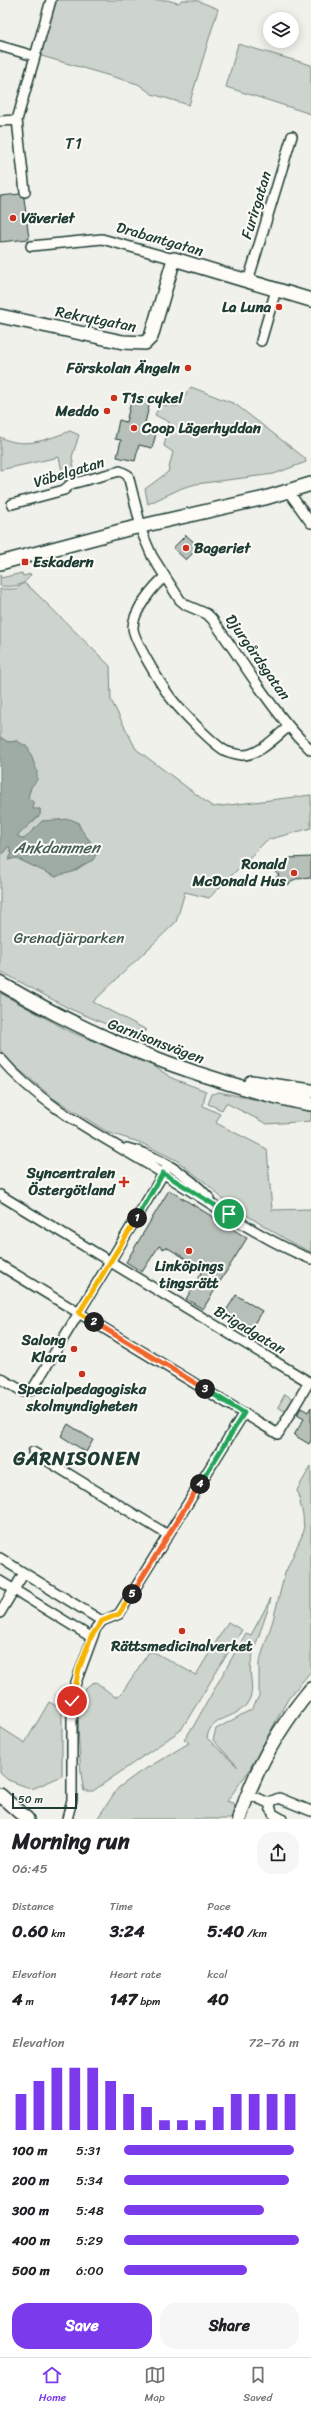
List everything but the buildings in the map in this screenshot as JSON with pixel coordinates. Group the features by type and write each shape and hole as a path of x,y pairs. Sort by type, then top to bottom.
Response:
{"street":[{"path":"25,192 17,120 34,56 52,0"},
{"path":"0,46 34,56"},
{"path":"0,121 17,120"},
{"name":"Furirgatan","path":"248,281 292,136"},
{"name":"Drabantgatan","path":"31,246 102,239 311,300"},
{"name":"Rekrytgatan","path":"0,316 129,343 145,343 151,337 174,259"},
{"path":"261,341 276,290"},
{"name":"Väbelgatan","path":"12,504 64,490 75,483 123,472 129,477 142,530"},
{"path":"0,563 142,530 215,517 265,498 311,484"},
{"path":"288,491 311,523"},
{"path":"0,568 142,530"},
{"name":"Djurgårdsgatan","path":"142,530 148,549 164,577 186,605 207,614 246,672 288,727 311,750"},
{"path":"164,577 154,584 134,621 133,628 138,642 170,697 216,743 225,750 233,753 243,755 253,753 288,727"},
{"name":"Garnisonsvägen","path":"0,977 68,1016 198,1068 244,1081 311,1091"},
{"name":"Garnisonsvägen","path":"0,983 63,1020 115,1044 216,1080 280,1098 311,1104"},
{"path":"0,1058 17,1077 41,1097 119,1146 143,1153 165,1170 194,1184 215,1205 285,1247 311,1259"},
{"path":"0,1378 24,1392 32,1390 165,1170"},
{"name":"Brigadgatan","path":"0,1195 310,1382 278,1434 0,1265"},
{"path":"67,1819 73,1792 73,1696 79,1669 91,1637 102,1621 119,1614 244,1413"},
{"path":"33,1452 168,1535"},
{"path":"0,1558 102,1621"},
{"path":"0,1613 24,1573"},
{"path":"0,1581 91,1637"},
{"path":"239,1819 248,1794 269,1750 291,1714 311,1689"},
{"path":"248,1794 270,1804"},
{"path":"0,1795 27,1819"},
{"path":"282,1819 273,1814 270,1810 270,1804 275,1799 283,1799 311,1811"}],"green space":[{"path":"54,0 167,0 178,3 182,0 196,0 218,9 189,105 152,94 138,84 38,55"},
{"path":"238,44 311,65 311,114 226,87"},
{"path":"191,387 235,404 305,458 306,462 274,474 196,484 182,488 148,504 145,489 168,472 173,452 164,446 169,422 155,415 160,405 177,406"},
{"path":"70,431 79,435 72,457 76,478 64,481 59,457 0,470 0,437 9,441 26,443 43,440"},
{"path":"22,573 23,576 31,574 22,584 0,586 0,575 1,578"},
{"name":"Grenadjärparken","path":"24,583 33,590 110,666 111,700 136,749 213,807 311,795 311,828 267,840 209,898 185,892 176,922 93,1002 147,1030 134,1036 68,1008 0,971 0,856 9,846 12,854 9,859 16,858 56,877 72,872 93,860 90,840 83,834 78,822 42,821 24,839 17,836 40,815 40,809 33,810 28,797 31,787 17,741 8,742 0,737 0,589 15,589"},
{"path":"0,993 69,1031 153,1066 174,1079 206,1091 203,1106 220,1114 216,1123 267,1149 272,1210 311,1209 311,1252 292,1243 228,1204 206,1183 176,1160 139,1142 109,1133 53,1098 16,1067 0,1050"},
{"path":"219,1092 311,1111 311,1121 267,1124 226,1103 222,1110 208,1104 212,1094"},
{"path":"285,1394 294,1400 286,1412 278,1407"},
{"path":"311,1466 311,1671 288,1699 248,1772 227,1801 235,1804 231,1819 97,1819 118,1788 137,1774 189,1743 184,1739 193,1727 246,1633 251,1635 271,1598 251,1663 250,1673 252,1688 248,1702 238,1712 213,1725 207,1738 238,1767 213,1740 216,1729 252,1709 259,1696 259,1663 273,1620 285,1573 304,1531 303,1515 297,1490"},
{"path":"228,1622 242,1630 181,1730 93,1791 84,1791 80,1760 78,1720 81,1699 83,1692 87,1687 96,1682 115,1697 121,1694 149,1652 154,1652 196,1675"},
{"path":"49,1702 62,1709 62,1776 32,1789 8,1780 0,1773 0,1727 25,1743"}],"water":[{"name":"Ankdammen","path":"0,737 8,742 17,741 28,747 37,771 37,780 31,787 28,797 34,803 33,809 40,809 40,815 17,836 24,839 42,821 70,819 77,822 92,846 96,855 93,860 72,872 56,877 16,858 8,860 12,854 9,846 0,856"}],"place":[{"name":"Väveriet","path":"13,218"},
{"name":"La Luna","path":"279,307"},
{"name":"Förskolan Ängeln","path":"188,368"},
{"name":"T1s cykel","path":"114,398"},
{"name":"Meddo","path":"107,411"},
{"name":"Coop Lägerhyddan","path":"134,428"},
{"name":"Bageriet","path":"186,548"},
{"name":"Eskadern","path":"25,562"},
{"name":"Ronald McDonald Hus","path":"294,873"},
{"name":"Syncentralen Östergötland","path":"124,1182"},
{"name":"Linköpings tingsrätt","path":"189,1251"},
{"name":"Salong Klara","path":"74,1349"},
{"name":"Specialpedagogiska skolmyndigheten","path":"82,1374"},
{"name":"Rättsmedicinalverket","path":"182,1631"}],"district":[{"name":"T1","path":"74,143"},
{"name":"GARNISONEN","path":"77,1458"}],"route":[{"path":"72,1701 79,1669 96,1628 102,1621 119,1614 244,1413 79,1313 163,1173 229,1214"}]}
